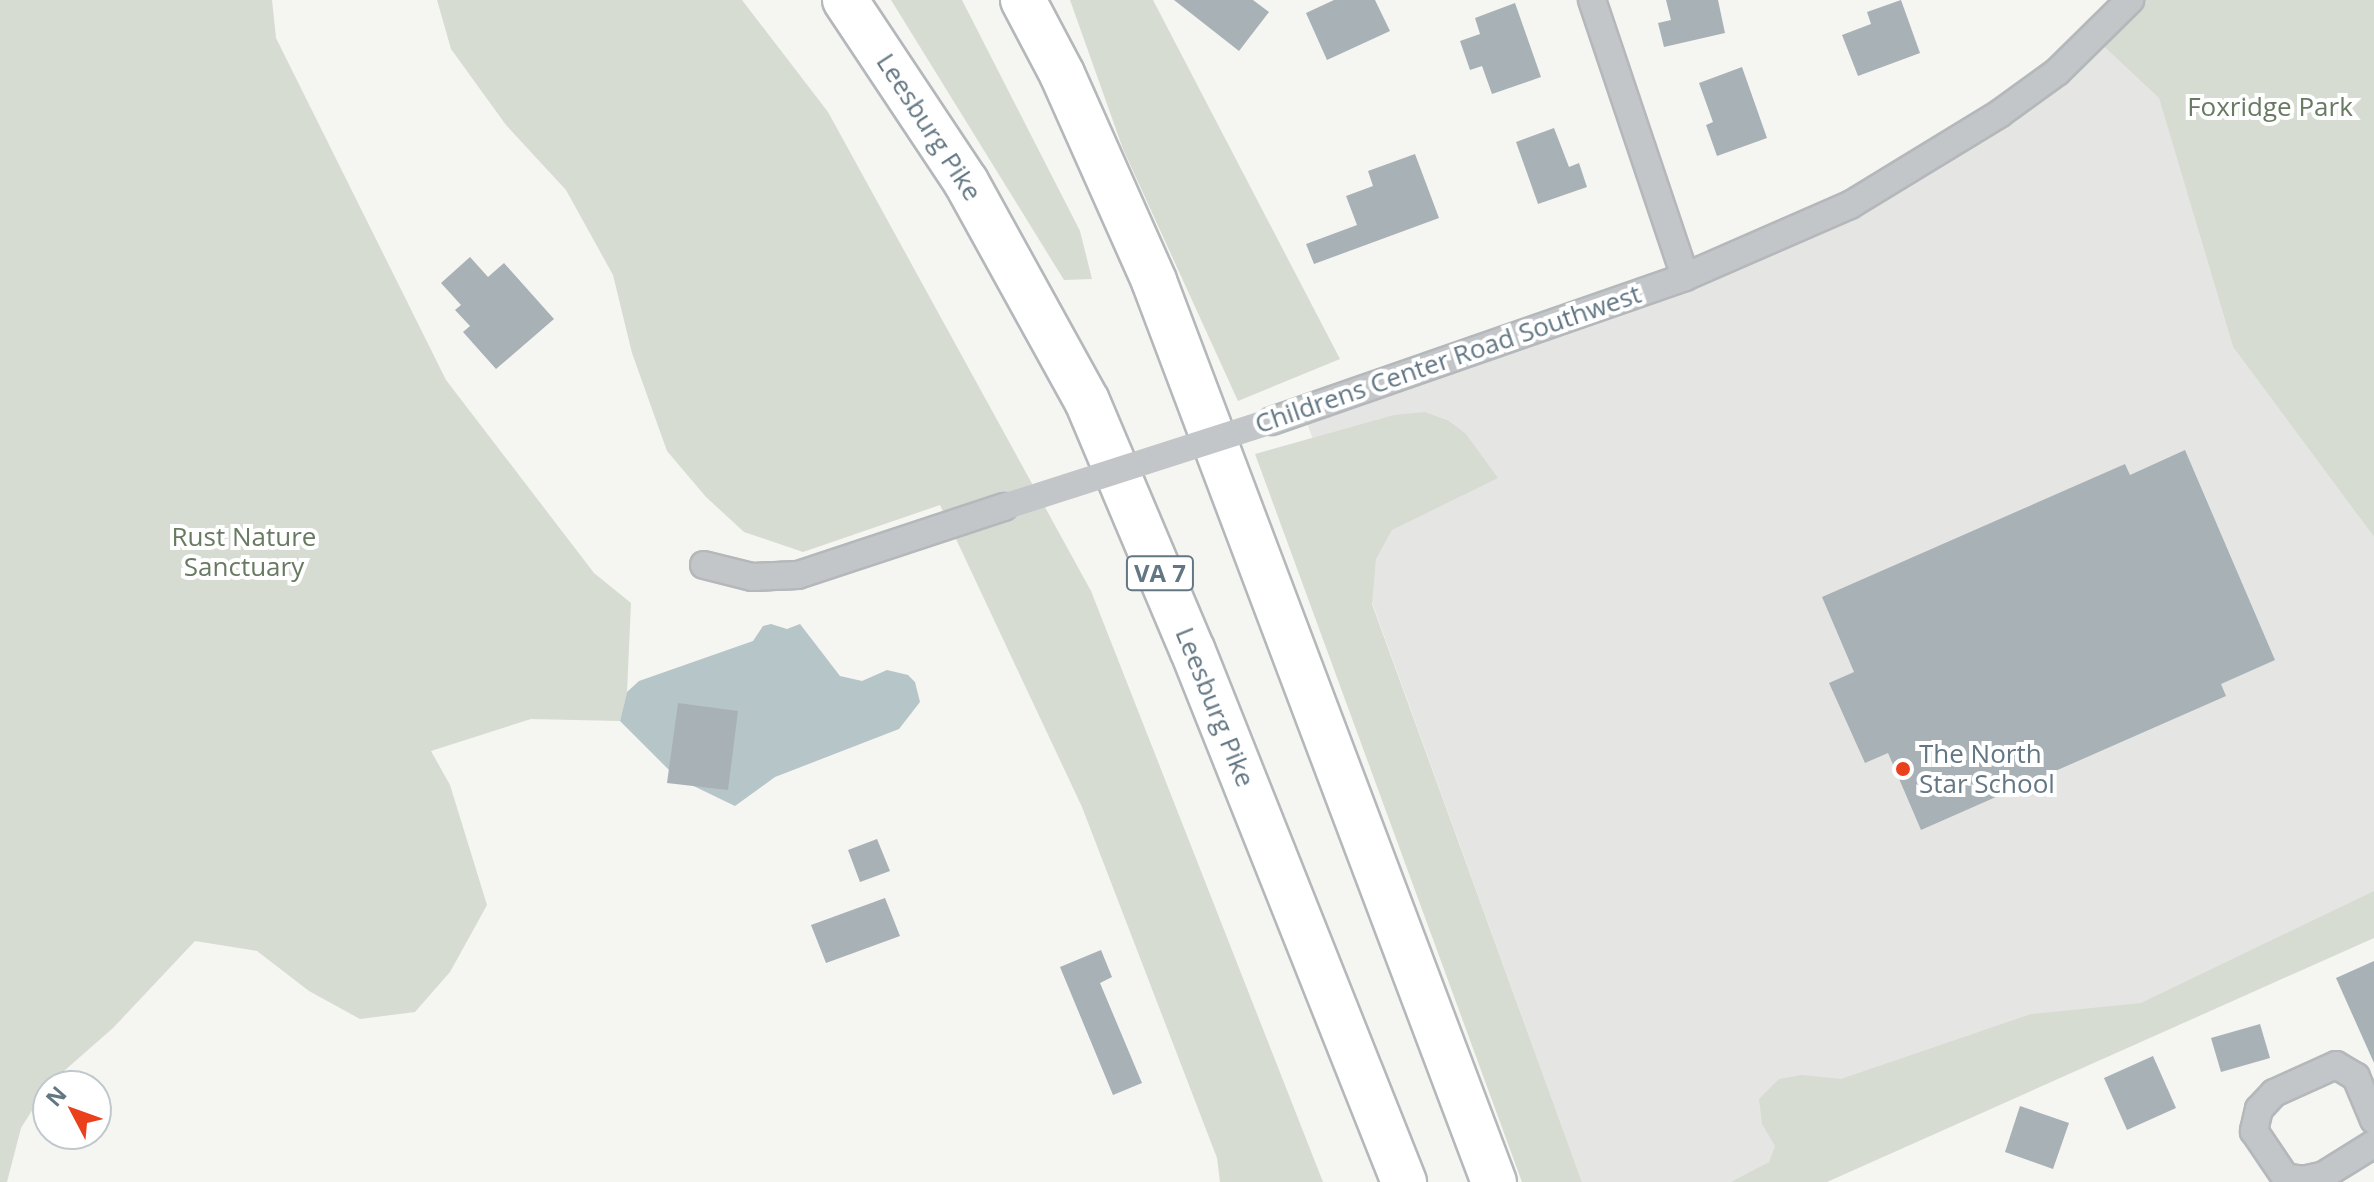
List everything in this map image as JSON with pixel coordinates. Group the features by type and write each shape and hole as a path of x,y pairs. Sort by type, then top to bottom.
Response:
{"highway":[{"name":"Leesburg Pike","path":"845,0 966,182 1087,401 1192,649 1404,1182"},
{"path":"1023,0 1062,74 1154,281 1494,1182"}],"street":[{"path":"1592,0 1685,277"},
{"name":"Childrens Center Road Southwest","path":"704,565 752,577 798,575 1272,421 1685,277 1850,205 1941,151 2057,72 2130,0"},
{"path":"2374,1120 2356,1077 2336,1065 2274,1093 2259,1109 2254,1131 2285,1177 2303,1180 2324,1175 2374,1144"}],"shaded area":[{"name":"The North Star School","path":"2095,38 2159,97 2233,347 2374,537 2374,934 1821,1182 1582,1182 1303,412 1850,205"},
{"path":"771,624 787,629 800,624 840,676 862,681 887,670 908,675 915,682 920,702 899,729 775,777 735,806 677,778 620,721 627,692 639,681 753,641 763,626"}],"green space":[{"name":"Rust Nature Sanctuary","path":"0,0 272,0 276,38 446,380 594,573 631,603 627,692 620,721 531,719 431,751 450,785 487,905 450,972 415,1012 360,1019 309,991 257,951 195,941 113,1028 65,1070 32,1070 32,1110 21,1128 7,1182 0,1182"},
{"path":"437,0 742,0 828,112 1091,591 1323,1182 1220,1182 1217,1158 1082,807 940,505 803,552 744,532 706,497 667,451 632,353 613,275 566,190 506,125 451,49"},
{"path":"891,0 962,0 1080,231 1092,279 1064,280"},
{"path":"1070,0 1153,0 1340,359 1238,401 1123,149"},
{"name":"Foxridge Park","path":"2130,0 2374,0 2374,537 2233,347 2159,98 2095,38"},
{"path":"1425,412 1449,421 1466,434 1498,478 1392,530 1376,559 1372,604 1582,1182 1522,1182 1255,454 1394,415"},
{"path":"2374,891 2374,938 1827,1182 1731,1182 1769,1162 1775,1146 1762,1124 1759,1099 1779,1079 1802,1075 1841,1079 2031,1014 2141,1003"}],"building":[{"path":"1174,0 1253,0 1269,12 1239,51"},
{"path":"1334,0 1375,0 1390,31 1327,60 1306,13"},
{"path":"1666,0 1718,0 1725,33 1664,47 1658,23 1671,20"},
{"path":"1901,0 1920,53 1858,76 1842,35 1871,24 1867,12"},
{"path":"1515,3 1541,77 1492,94 1482,66 1470,70 1460,41 1480,34 1475,18"},
{"path":"1742,67 1767,138 1717,156 1706,125 1713,122 1699,83"},
{"path":"1554,128 1569,167 1579,163 1587,187 1538,204 1516,142"},
{"path":"1415,154 1439,218 1314,264 1306,244 1357,225 1346,196 1373,186 1368,171"},
{"path":"470,257 488,277 504,263 554,319 496,369 463,332 470,326 455,310 461,305 441,283"},
{"path":"2185,450 2275,660 2221,684 2226,696 1921,830 1888,753 1865,763 1829,683 1854,672 1822,597 2125,464 2130,475"},
{"path":"678,703 738,711 728,790 667,783"},
{"path":"877,839 890,871 860,882 848,850"},
{"path":"885,898 900,936 826,963 811,925"},
{"path":"1101,950 1112,977 1100,983 1142,1083 1113,1095 1060,967"},
{"path":"2374,961 2374,1063 2336,978"},
{"path":"2260,1024 2270,1058 2221,1072 2211,1038"},
{"path":"2153,1056 2176,1108 2127,1130 2104,1078"},
{"path":"2020,1106 2069,1123 2053,1169 2005,1152"}],"place":[{"name":"The North Star School","path":"1903,769"}]}
